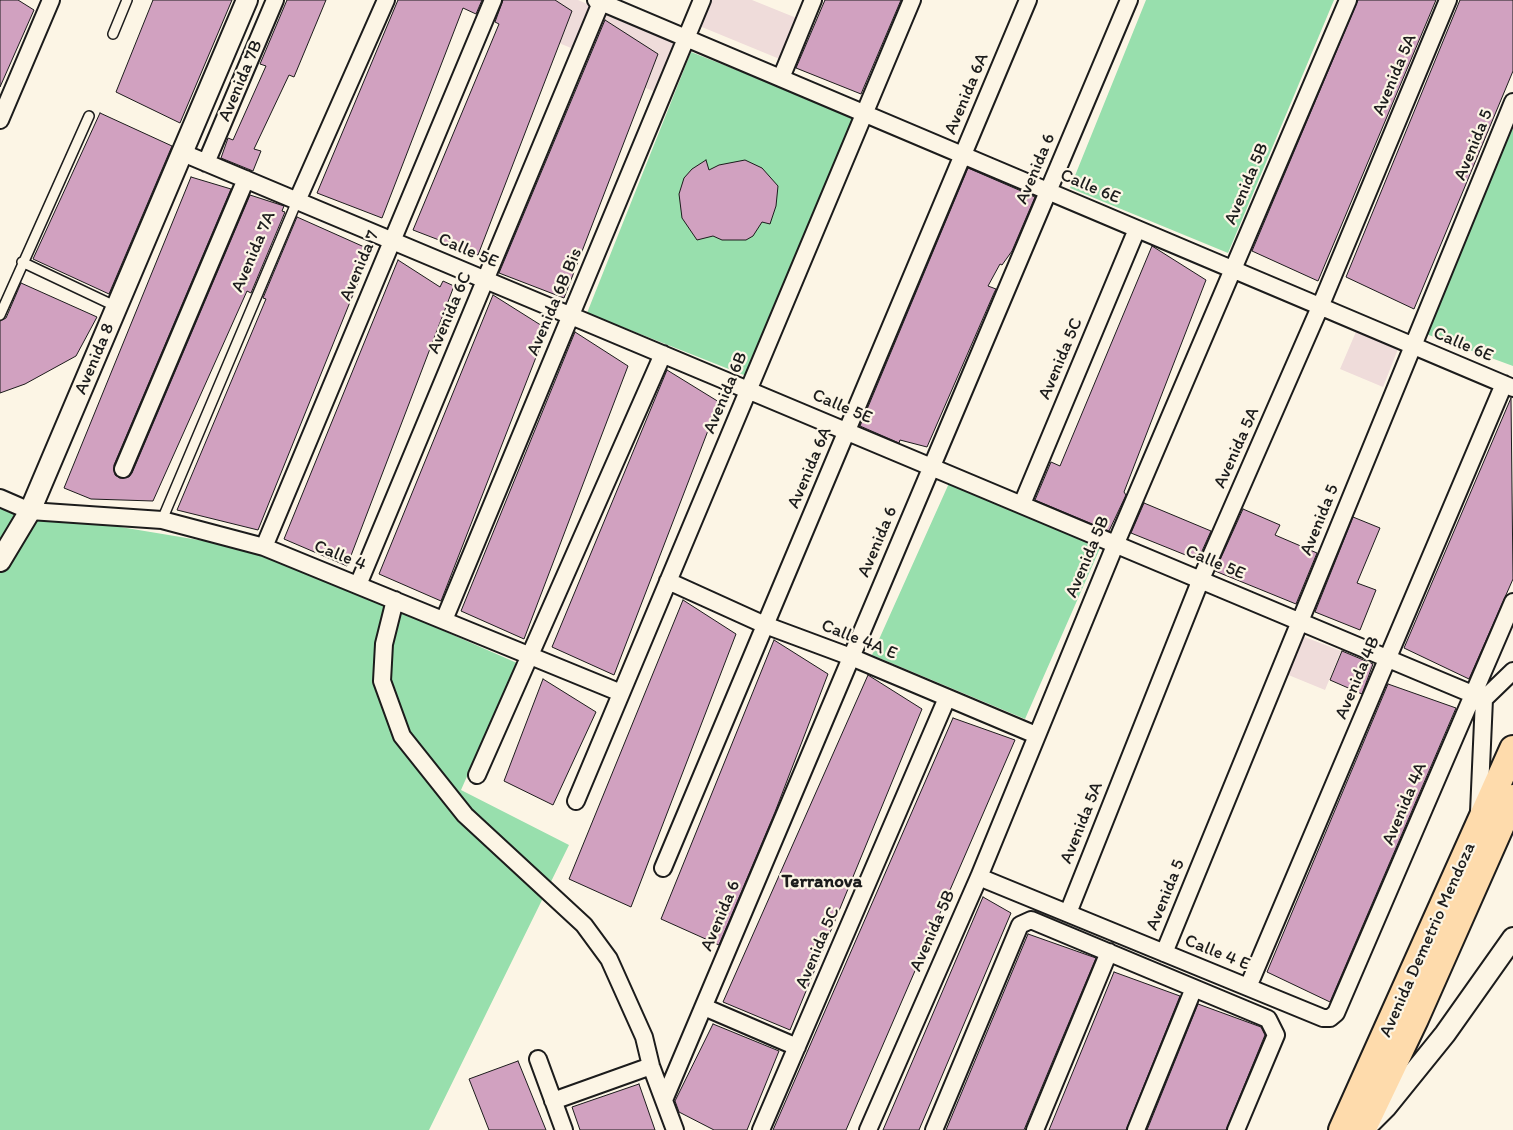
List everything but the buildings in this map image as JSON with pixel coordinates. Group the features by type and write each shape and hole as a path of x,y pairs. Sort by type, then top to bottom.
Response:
{"main road":[{"name":"Avenida Demetrio Mendoza","path":"1342,1130 1513,749"},
{"name":"Avenida Demetrio Mendoza","path":"1363,1130 1415,1019 1513,798"}],"street":[{"path":"0,120 51,0"},
{"name":"Avenida 7B","path":"183,153 247,0"},
{"name":"Avenida 7B","path":"206,163 275,0"},
{"name":"Avenida 7A","path":"297,201 386,0"},
{"name":"Avenida 7","path":"264,547 493,0"},
{"name":"Avenida 6B Bis","path":"444,620 702,0"},
{"path":"781,78 813,0"},
{"name":"Avenida 6B","path":"576,801 912,0"},
{"name":"Avenida 6A","path":"663,868 1028,0"},
{"name":"Avenida 6","path":"664,1100 1129,0"},
{"name":"Avenida 5B","path":"868,1130 979,877 1116,543 1348,0"},
{"name":"Avenida 5A","path":"1068,914 1201,579 1320,307 1448,0"},
{"name":"Calle 6E","path":"600,1 1508,386"},
{"name":"Avenida 6C","path":"358,585 600,1"},
{"path":"232,36 256,45"},
{"name":"Avenida 5","path":"1164,953 1513,102"},
{"name":"Calle 5E","path":"183,153 1479,696"},
{"name":"Avenida 8","path":"0,561 30,511 183,153"},
{"path":"123,469 246,179"},
{"name":"Avenida 5C","path":"1022,504 1137,229"},
{"path":"477,775 663,354"},
{"name":"Avenida 4B","path":"1248,987 1388,657 1508,386"},
{"name":"Calle 4","path":"0,498 30,511 162,520 264,547 621,693"},
{"name":"Calle 4A E","path":"668,581 765,625 852,657 1036,735"},
{"path":"395,600 384,644 382,681 402,736 465,815 584,925 609,959 644,1037 651,1066 675,1130"},
{"name":"Avenida 4A","path":"1330,1018 1336,1013 1479,696 1513,602"},
{"path":"1478,829 1479,696 1513,671"},
{"name":"Avenida 5C","path":"761,1130 947,698"},
{"name":"Calle 4 E","path":"979,877 1324,1018 1330,1018"},
{"path":"934,1130 1020,925 1031,920 1268,1019 1274,1027 1276,1034 1236,1130"},
{"path":"1363,1130 1386,1107 1444,1034 1513,938"},
{"path":"1035,1130 1109,952"},
{"path":"1136,1130 1194,988"},
{"path":"704,1007 797,1047"},
{"path":"1415,1019 1417,1029 1425,1036 1435,1038 1444,1034"},
{"path":"538,1059 564,1130"},
{"path":"553,1101 651,1066"}],"lane":[{"path":"113,34 128,0"},
{"path":"0,315 22,262 89,116"},
{"name":"Avenida 7A","path":"162,520 297,201"},
{"path":"22,262 117,307"}],"shaded area":[{"path":"545,0 578,0 594,7 576,50 532,32"},
{"path":"708,0 752,0 799,19 782,60 697,25"},
{"path":"600,13 681,45 661,94 579,62"},
{"path":"1358,327 1400,344 1383,387 1340,369"},
{"path":"1302,636 1341,651 1325,690 1286,674"}],"green space":[{"path":"1146,0 1334,0 1228,253 1070,188"},
{"path":"691,52 861,119 749,377 587,313"},
{"path":"1513,121 1513,366 1426,334"},
{"path":"950,481 1101,546 1025,719 872,655"},
{"path":"0,507 259,550 517,663 461,790 569,845 429,1130 0,1130"}],"district":[{"name":"Terranova","path":"822,882"}]}
